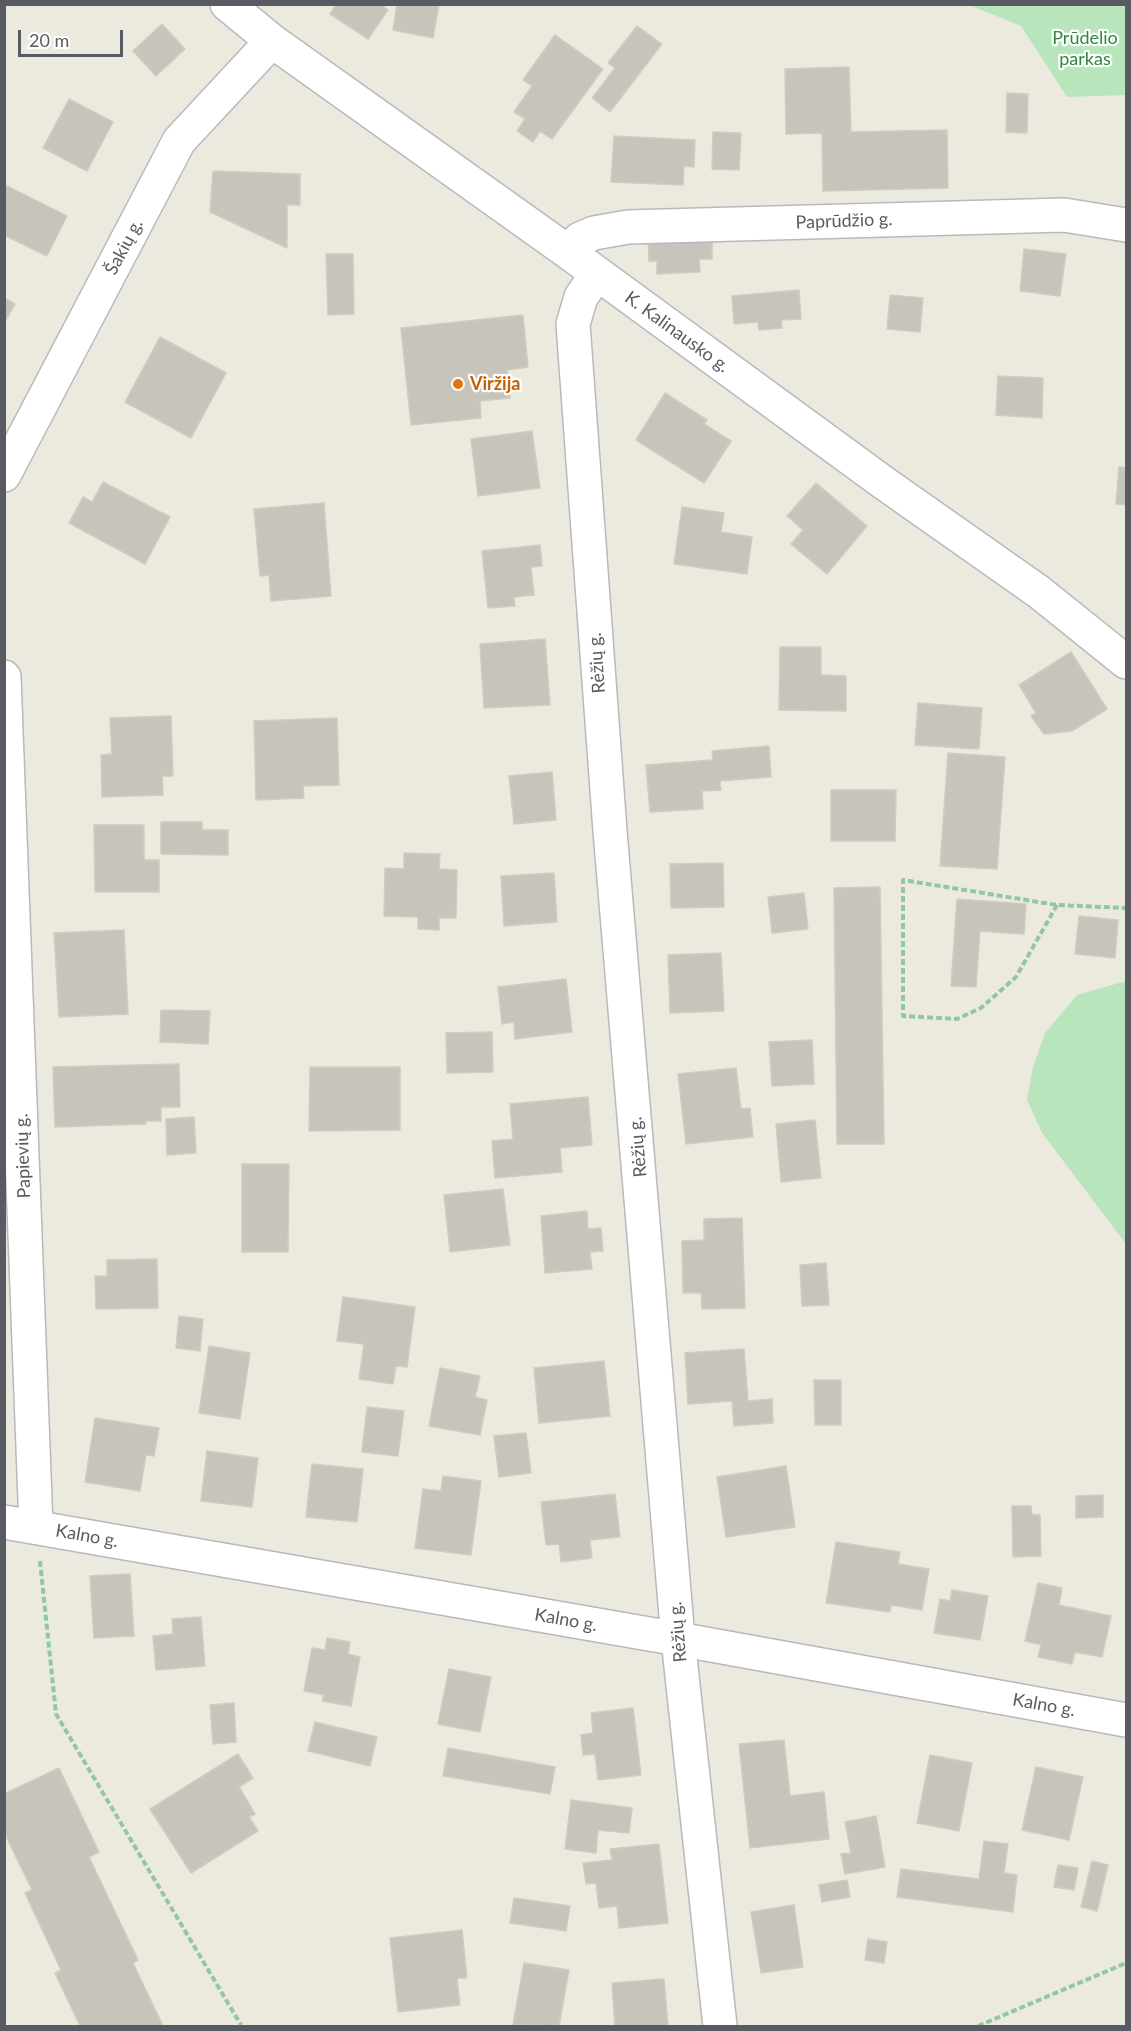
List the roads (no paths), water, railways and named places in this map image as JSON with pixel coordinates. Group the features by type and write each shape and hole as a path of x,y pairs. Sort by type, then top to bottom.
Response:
{"street":[{"name":"K. Kalinausko g.","path":"227,4 272,41 568,252 884,483 1039,592 1126,662"},
{"name":"Šakių g.","path":"4,475 179,141 272,41"},
{"name":"Paprūdžio g.","path":"568,252 580,239 594,233 628,227 1064,215 1126,225"},
{"name":"Rėžių g.","path":"597,274 581,297 573,324 610,831 678,1639 720,2026"},
{"name":"Papievių g.","path":"4,677 36,1527"},
{"name":"Kalno g.","path":"4,1522 678,1639 1126,1720"}],"place":[{"name":"Viržija","path":"458,384"}],"park label":[{"name":"Prūdelio parkas","path":"1085,48"}]}
